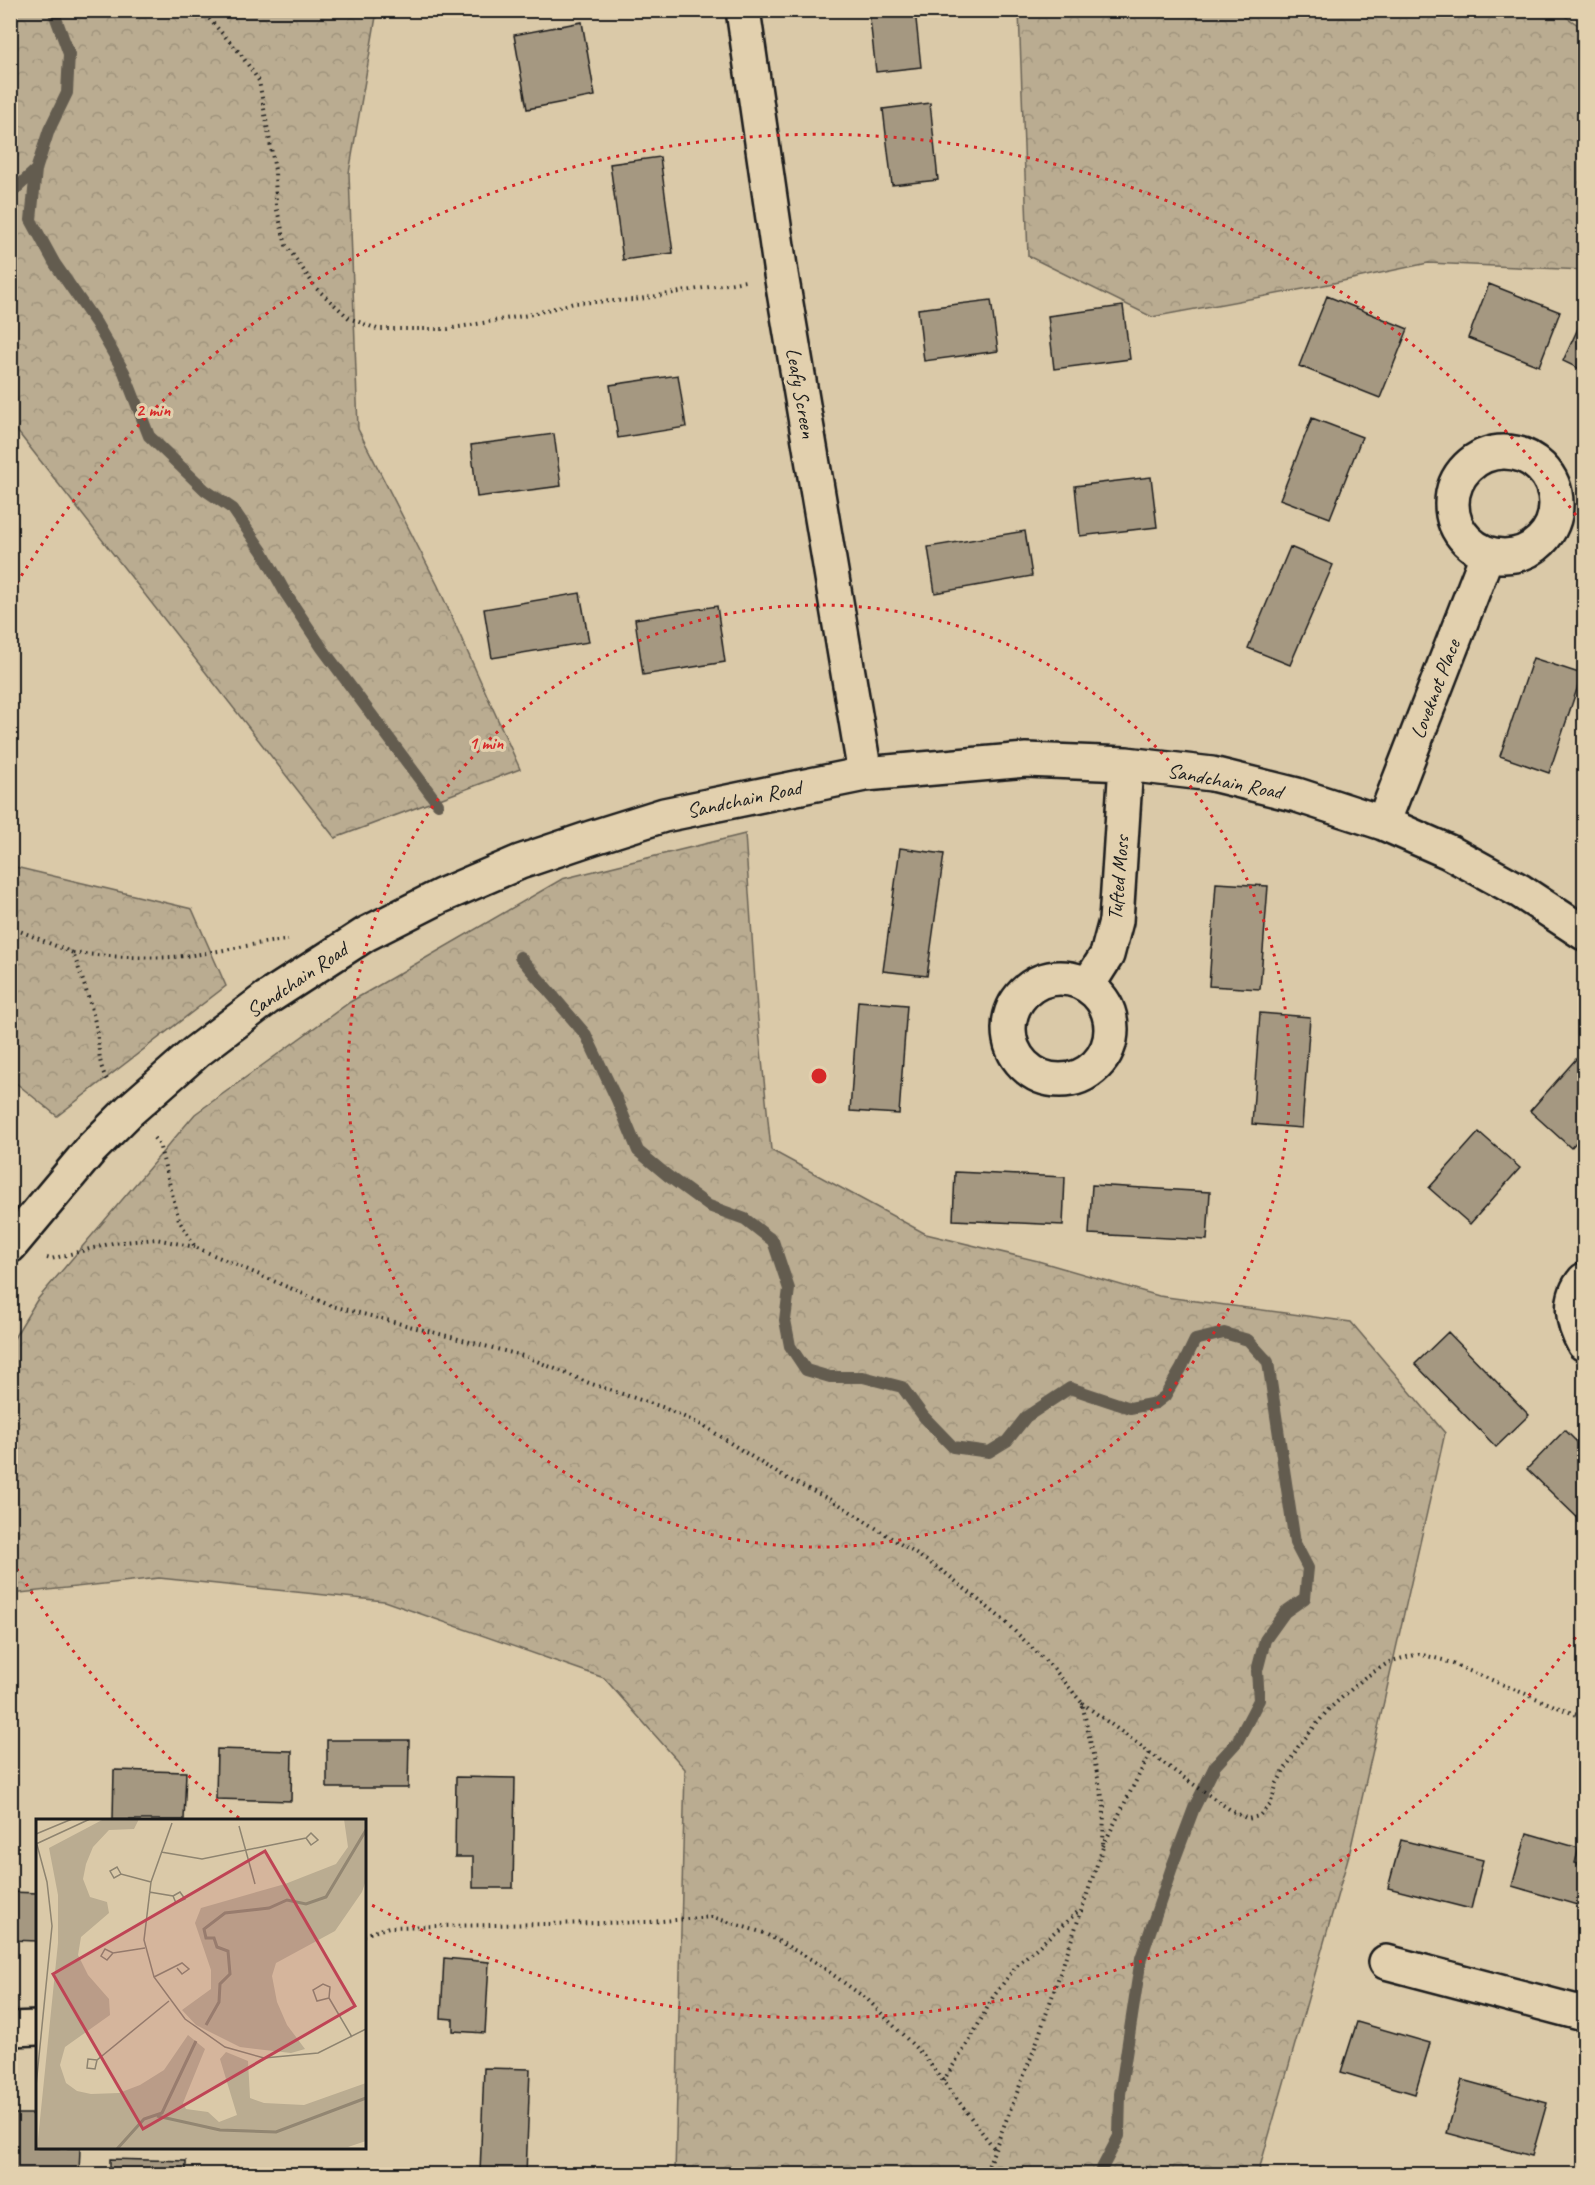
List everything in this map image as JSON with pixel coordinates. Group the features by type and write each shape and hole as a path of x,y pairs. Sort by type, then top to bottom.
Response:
{"street":[{"name":"Leafy Screen","path":"743,10 781,274 865,774"},
{"name":"Loveknot Place","path":"1383,823 1487,555"},
{"name":"Sandchain Road","path":"10,1246 92,1148 130,1110 196,1052 267,998 366,934 441,896 519,862 664,815 865,774 1026,760 1126,764 1212,774 1297,795 1383,823 1449,852 1520,891 1584,933"},
{"name":"Tufted Moss","path":"1088,985 1107,955 1116,921 1126,764"},
{"path":"1584,1280 1577,1289 1572,1310 1576,1330 1584,1344"},
{"path":"1386,1962 1584,2014"},
{"path":"10,2029 36,2028"}],"path":[{"path":"201,10 240,53 259,81 275,170 276,206 286,245 316,288 350,318 377,329 448,329 528,315 574,303 633,300 781,274"},
{"path":"10,927 73,953 141,959 205,954 267,941 289,939"},
{"path":"73,953 88,994 97,1030 102,1072 159,1144 178,1220 195,1247"},
{"path":"41,1257 51,1259 112,1243 156,1239 195,1247 329,1305 527,1357 589,1383 662,1407 704,1426 780,1475 837,1503 944,1572 1002,1619 1032,1647 1082,1703 1180,1775 1232,1811 1248,1819 1259,1816 1270,1805 1277,1783 1298,1747 1328,1710 1364,1678 1391,1661 1419,1654 1443,1660 1584,1718"},
{"path":"1082,1703 1104,1806 1103,1847"},
{"path":"985,2175 1035,2047 1103,1847 1150,1753"},
{"path":"943,2081 970,2040 993,1997 1017,1965 1082,1908"},
{"path":"366,1934 389,1927 650,1922 712,1917 764,1933 814,1961 867,2000 924,2056 994,2149"}],"green space":[{"path":"10,11 377,11 349,173 358,429 438,586 520,769 335,838 11,426"},
{"path":"1019,11 1557,11 1584,29 1584,270 1428,263 1152,317 1028,256"},
{"path":"745,834 757,1010 771,1150 926,1234 1038,1261 1159,1296 1351,1322 1445,1433 1350,1851 1258,2174 675,2174 685,1769 604,1678 384,1601 159,1578 11,1594 11,1343 37,1300 195,1114 350,1002 562,879"},
{"path":"11,866 192,909 226,986 57,1116 11,1079"}],"building":[{"path":"869,10 915,10 921,67 876,72"},
{"path":"582,22 595,96 527,109 514,35"},
{"path":"930,103 938,180 892,185 883,109"},
{"path":"660,157 673,253 623,260 610,164"},
{"path":"1489,284 1560,312 1539,366 1468,338"},
{"path":"1327,296 1408,329 1380,398 1299,366"},
{"path":"991,300 998,351 924,361 918,309"},
{"path":"1123,306 1130,359 1054,369 1048,316"},
{"path":"1581,322 1584,323 1584,371 1563,361"},
{"path":"678,375 686,427 618,438 610,385"},
{"path":"1312,418 1362,437 1330,518 1280,499"},
{"path":"554,434 561,486 477,497 471,445"},
{"path":"1151,477 1157,527 1080,536 1075,486"},
{"path":"1025,531 1032,576 935,593 928,547"},
{"path":"1290,547 1333,565 1290,665 1248,648"},
{"path":"580,593 589,642 492,658 484,609"},
{"path":"717,606 725,662 643,675 635,619"},
{"path":"1533,658 1582,674 1549,773 1500,756"},
{"path":"900,848 944,854 927,976 883,971"},
{"path":"1216,883 1268,886 1260,989 1209,986"},
{"path":"858,1001 907,1005 899,1114 850,1111"},
{"path":"1260,1013 1310,1017 1302,1128 1252,1124"},
{"path":"1584,1050 1584,1133 1571,1148 1530,1111"},
{"path":"1479,1132 1520,1168 1470,1224 1429,1188"},
{"path":"955,1172 1065,1177 1063,1225 953,1220"},
{"path":"1092,1185 1210,1192 1207,1240 1089,1234"},
{"path":"1448,1332 1529,1415 1496,1447 1415,1364"},
{"path":"1565,1430 1584,1449 1584,1524 1527,1469"},
{"path":"327,1740 409,1740 408,1788 327,1788"},
{"path":"217,1749 292,1751 291,1801 216,1799"},
{"path":"114,1770 186,1772 184,1819 113,1819"},
{"path":"456,1777 515,1778 513,1888 473,1888 473,1857 455,1857"},
{"path":"1527,1833 1579,1848 1575,1863 1584,1866 1584,1907 1512,1886"},
{"path":"1401,1840 1483,1860 1471,1909 1388,1888"},
{"path":"10,1892 36,1893 36,1941 10,1940"},
{"path":"444,1958 489,1962 485,2033 453,2031 453,2019 441,2018"},
{"path":"1357,2022 1430,2043 1415,2094 1341,2072"},
{"path":"484,2068 530,2069 526,2174 480,2173"},
{"path":"1462,2080 1547,2103 1532,2156 1447,2133"},
{"path":"10,2114 36,2114 36,2149 80,2149 79,2174 10,2174"},
{"path":"110,2159 186,2161 186,2174 110,2174"},
{"path":"218,2171 282,2174 218,2174"}],"waterway":[{"path":"53,10 69,54 67,93 49,130 36,170 31,220 55,264 96,323 124,372 149,436 205,490 233,509 322,648 438,804"},
{"path":"10,194 36,170"},
{"path":"520,957 586,1035 638,1151 709,1206 745,1219 773,1241 789,1289 785,1320 790,1346 806,1370 830,1377 863,1377 902,1387 924,1417 953,1447 989,1452 1007,1441 1026,1417 1070,1388 1130,1408 1156,1403 1165,1396 1195,1340 1224,1333 1248,1340 1268,1362 1295,1543 1308,1568 1305,1598 1285,1612 1265,1640 1257,1671 1259,1700 1237,1742 1215,1766 1194,1808 1173,1864 1141,1958 1120,2094 1119,2136 1099,2174"}]}
